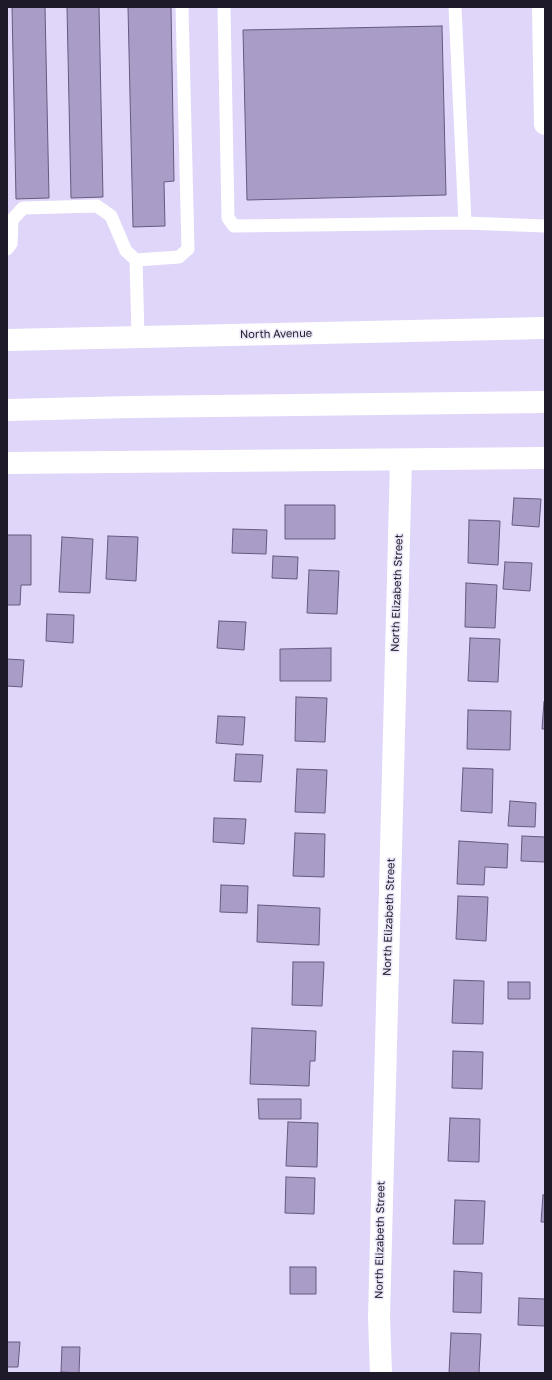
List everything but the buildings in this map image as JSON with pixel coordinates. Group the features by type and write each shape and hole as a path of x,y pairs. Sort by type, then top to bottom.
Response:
{"street":[{"path":"543,7 545,124"},
{"name":"North Avenue","path":"7,340 545,328"},
{"path":"7,410 545,402"},
{"path":"7,463 545,458"},
{"name":"North Elizabeth Street","path":"381,1373 379,1302 401,460"}],"lane":[{"path":"7,249 11,244 12,220 23,208 97,206 111,216 126,251 136,260 179,257 188,249 182,7"},
{"path":"224,7 228,218 234,226 466,223 545,226"},
{"path":"455,7 466,223"},
{"path":"136,260 138,337"}]}
